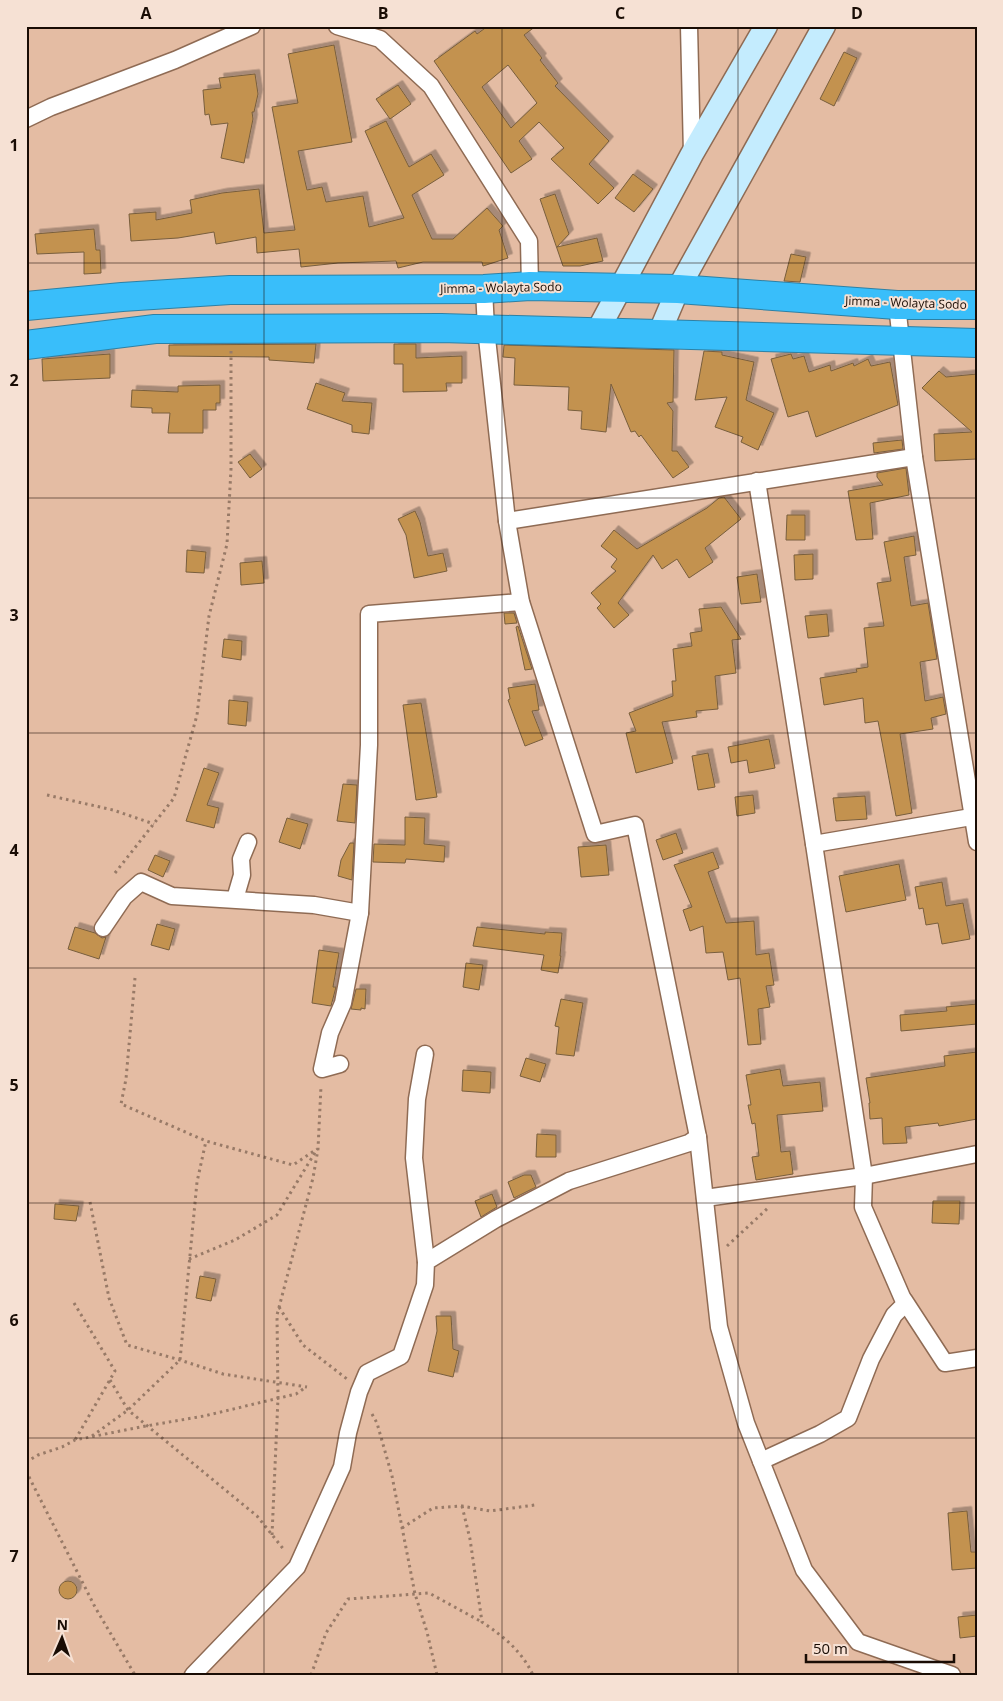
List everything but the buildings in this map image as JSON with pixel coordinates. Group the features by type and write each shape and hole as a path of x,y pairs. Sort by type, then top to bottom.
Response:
{"highway":[{"name":"Jimma - Wolayta Sodo","path":"26,306 230,290 530,286 678,289 897,305 977,305"},
{"path":"26,345 155,329 486,329 977,343"}],"main road":[{"path":"597,332 692,154 766,26"},
{"path":"659,334 678,289 824,26"}],"street":[{"path":"26,118 175,60 252,26"},
{"path":"337,26 380,39 431,86 529,241 530,286"},
{"path":"689,26 692,154"},
{"path":"484,288 486,329 507,521 521,602 595,834 635,825 698,1137 719,1327 746,1423 804,1570 858,1642 952,1675"},
{"path":"897,305 914,457 975,816 977,842"},
{"path":"507,521 914,457"},
{"path":"756,481 814,844 864,1176 863,1207 904,1300 945,1363 977,1358"},
{"path":"340,1064 322,1069 330,1033 343,1003 360,913 367,814 369,614 521,602"},
{"path":"814,844 975,816"},
{"path":"235,899 242,875 241,859 248,842"},
{"path":"103,928 124,897 141,882 172,896 314,905 360,913"},
{"path":"192,1675 297,1567 342,1467 348,1433 367,1373 401,1356 425,1285 426,1262 414,1158 417,1099 425,1054"},
{"path":"426,1262 496,1219 569,1181 689,1142 698,1137"},
{"path":"705,1198 864,1176 977,1154"},
{"path":"761,1461 820,1434 848,1418 871,1360 894,1315 905,1304 904,1300"}],"path":[{"path":"116,873 174,798 197,715 208,616 227,544 231,469 230,329"},
{"path":"47,795 113,810 154,824"},
{"path":"135,978 126,1079 121,1104 206,1141 293,1165 318,1149"},
{"path":"272,1535 278,1398 277,1314 313,1178 318,1149 322,1069"},
{"path":"92,1436 128,1410 180,1360 197,1182 206,1141"},
{"path":"189,1259 234,1240 277,1215 318,1149"},
{"path":"712,1260 792,1186"},
{"path":"26,1462 38,1454 62,1447 75,1440 204,1416 296,1394 307,1387 223,1374 128,1345 109,1298 90,1202"},
{"path":"74,1304 115,1371 75,1440"},
{"path":"279,1307 303,1344 344,1376 360,1392 377,1423 392,1476 415,1594 427,1632 437,1675"},
{"path":"110,1380 128,1410 257,1516 297,1567"},
{"path":"26,1471 95,1606 135,1675"},
{"path":"402,1528 433,1508 462,1506 490,1511 535,1505"},
{"path":"462,1506 470,1539 482,1622"},
{"path":"311,1675 326,1633 348,1599 429,1593 482,1622 504,1637 525,1658 533,1675"}]}
